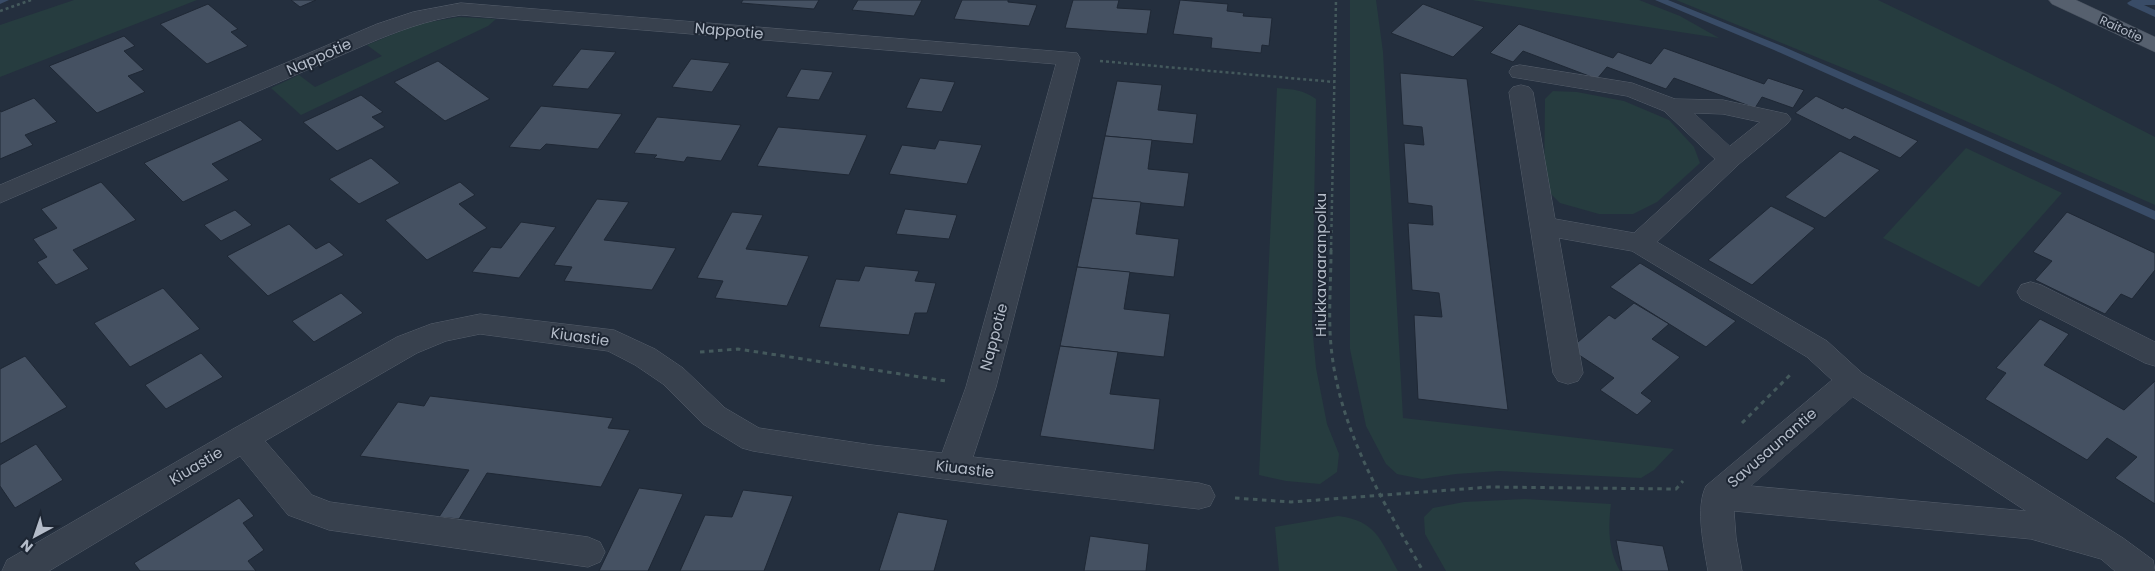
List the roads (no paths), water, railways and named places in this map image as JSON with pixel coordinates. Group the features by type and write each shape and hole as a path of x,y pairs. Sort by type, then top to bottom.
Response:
{"main road":[{"name":"Raitotie","path":"2059,0 2155,45"}],"street":[{"name":"Nappotie","path":"0,195 359,39 412,17 437,12 461,9 1069,58 981,387 953,468"},
{"path":"1568,373 1520,82 1632,90 1672,106 1730,159"},
{"path":"1639,243 1730,159 1779,119 1722,107 1672,106"},
{"path":"1543,226 1639,243 1817,349 1851,381"},
{"path":"2031,292 2155,355"},
{"name":"Kiuastie","path":"19,571 408,344 441,331 480,324 614,341 645,357 673,376 714,416 753,439 953,468 1199,496"},
{"name":"Savusaunantie","path":"1717,496 1851,381 2111,548 2141,571"},
{"path":"244,438 300,505 330,516 588,552"},
{"path":"1717,496 1719,538 1725,571"},
{"name":"Savusaunantie","path":"1717,496 2031,525 2111,548"}],"waterway":[{"path":"0,1 4,0"},
{"path":"1660,0 1778,48 2155,216"},
{"path":"2155,2 2132,3 2155,14"}]}
